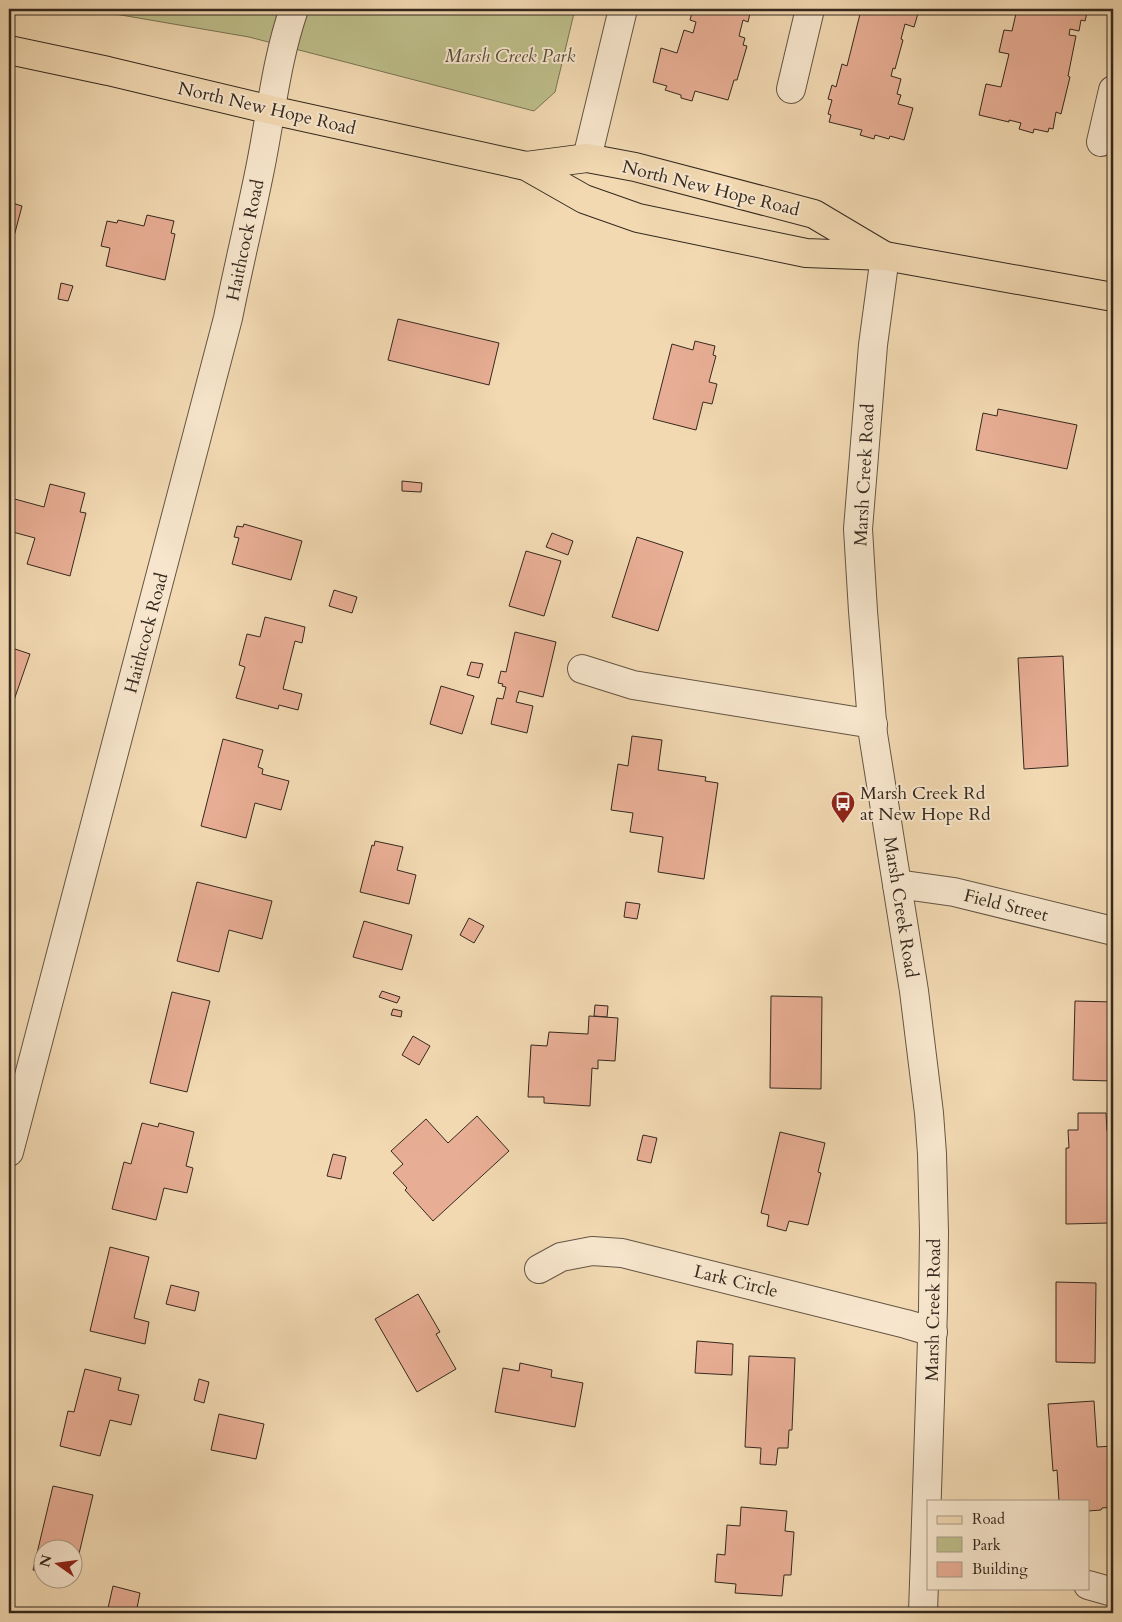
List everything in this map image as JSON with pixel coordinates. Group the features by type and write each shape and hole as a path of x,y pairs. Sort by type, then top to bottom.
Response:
{"main road":[{"name":"North New Hope Road","path":"9,50 526,166 584,199 638,218 806,253 886,256 1113,297"},
{"name":"North New Hope Road","path":"526,166 587,158 635,167 814,214 886,256"}],"street":[{"name":"Haithcock Road","path":"9,1152 228,318 245,232 260,170 284,38 294,9"},
{"path":"587,158 623,9"},
{"path":"791,89 810,9"},
{"path":"1101,142 1113,90"},
{"name":"Marsh Creek Road","path":"886,256 873,345 858,528 873,724 914,991 929,1113 934,1232 928,1500"},
{"path":"582,669 633,685 873,724"},
{"name":"Field Street","path":"898,884 954,892 1113,932"},
{"name":"Lark Circle","path":"539,1269 562,1257 592,1251 622,1253 933,1332"},
{"name":"Marsh Creek Road","path":"924,1613 927,1552"},
{"path":"1090,1586 1113,1592"}],"green space":[{"name":"Marsh Creek Park","path":"86,9 575,9 555,92 534,111 249,37"}],"building":[{"path":"693,9 751,9 748,22 743,20 739,36 745,38 743,45 747,46 737,80 734,80 728,100 695,91 692,101 665,90 667,86 653,82 661,48 677,53 684,30 693,33 696,22 690,20"},
{"path":"855,9 922,9 921,11 919,10 914,27 905,24 901,39 903,40 895,69 893,68 891,76 901,79 897,94 901,95 898,104 913,108 904,140 890,136 889,139 875,135 874,139 860,135 862,130 829,122 831,115 828,114 832,100 828,99 832,85 836,87 842,64 847,66 860,14 854,12"},
{"path":"1017,9 1088,9 1085,21 1081,20 1079,31 1070,29 1069,35 1076,36 1068,76 1070,77 1061,114 1056,112 1053,129 1049,128 1048,132 1034,129 1033,133 1019,129 1021,123 979,115 986,84 1001,87 1009,54 999,52 1004,30 1012,31"},
{"path":"9,202 22,206 12,244 9,243"},
{"path":"147,215 174,221 171,233 175,234 165,280 106,266 110,248 101,246 107,221 117,223 118,220 144,226"},
{"path":"61,283 73,286 68,301 58,299"},
{"path":"398,319 499,343 489,385 388,360"},
{"path":"695,341 715,346 713,355 716,356 709,382 717,384 712,404 703,402 696,430 653,419 672,344 693,350"},
{"path":"998,409 1077,425 1067,469 976,450 983,413 997,416"},
{"path":"402,481 422,483 421,492 402,491"},
{"path":"50,484 85,493 80,512 86,513 70,576 27,564 35,538 9,531 9,506 11,498 44,507"},
{"path":"244,524 302,541 291,580 232,564 239,538 234,537 237,526 243,527"},
{"path":"552,533 573,541 568,555 546,547"},
{"path":"637,537 683,552 658,631 612,617"},
{"path":"526,551 561,561 544,616 509,606"},
{"path":"334,590 357,597 352,613 329,606"},
{"path":"265,617 305,627 302,643 295,641 283,689 302,694 298,710 279,705 278,709 236,698 245,667 239,665 247,634 260,637"},
{"path":"515,632 556,642 543,697 519,691 516,702 533,706 527,733 491,724 497,698 503,699 506,687 498,683 501,671 506,672"},
{"path":"9,647 30,654 13,703 9,702"},
{"path":"1063,656 1068,766 1024,769 1018,658"},
{"path":"471,662 483,664 479,678 467,675"},
{"path":"441,686 474,696 462,734 430,724"},
{"path":"632,736 662,740 658,770 706,777 705,781 718,783 704,879 658,872 663,837 630,832 633,813 611,810 618,764 628,766"},
{"path":"223,739 263,750 258,767 263,769 262,774 289,781 281,810 255,803 246,838 201,826"},
{"path":"375,841 403,847 397,870 416,875 409,904 360,892 372,845 374,846"},
{"path":"197,882 272,901 262,939 229,930 219,972 177,961"},
{"path":"626,902 640,904 637,919 624,917"},
{"path":"469,918 484,926 474,943 460,935"},
{"path":"364,921 412,935 402,970 353,957"},
{"path":"382,991 400,997 397,1003 379,997"},
{"path":"172,992 210,1001 187,1092 150,1083"},
{"path":"771,996 822,997 821,1089 770,1088"},
{"path":"1075,1001 1113,1002 1113,1081 1073,1080"},
{"path":"595,1005 608,1006 607,1017 594,1016"},
{"path":"393,1009 402,1011 401,1017 391,1015"},
{"path":"589,1016 618,1018 615,1061 598,1060 598,1069 592,1068 590,1106 544,1103 544,1097 528,1097 531,1045 547,1046 549,1032 588,1034"},
{"path":"413,1036 430,1046 419,1065 402,1055"},
{"path":"1078,1113 1106,1113 1107,1131 1109,1130 1109,1223 1066,1224 1066,1148 1069,1148 1068,1130 1078,1130"},
{"path":"477,1116 509,1151 433,1221 405,1190 407,1188 393,1173 403,1164 391,1151 426,1119 448,1143"},
{"path":"142,1123 158,1127 159,1123 194,1132 186,1166 193,1168 187,1193 164,1188 156,1220 112,1209 124,1162 131,1164"},
{"path":"780,1132 825,1143 818,1172 821,1173 808,1225 789,1221 786,1231 767,1226 769,1215 761,1213"},
{"path":"643,1135 657,1138 651,1163 637,1160"},
{"path":"333,1154 346,1157 341,1179 327,1176"},
{"path":"110,1247 149,1257 134,1318 149,1322 145,1344 90,1331"},
{"path":"1056,1282 1096,1283 1095,1363 1056,1362"},
{"path":"171,1285 199,1292 195,1311 166,1304"},
{"path":"418,1294 440,1332 436,1334 456,1369 417,1392 375,1319"},
{"path":"697,1341 733,1344 732,1375 695,1373"},
{"path":"749,1356 795,1358 792,1430 789,1430 788,1448 778,1448 776,1465 760,1464 761,1448 745,1447"},
{"path":"520,1363 552,1370 551,1377 583,1383 575,1427 495,1412 503,1368 519,1371"},
{"path":"85,1369 121,1378 118,1390 139,1395 131,1425 110,1420 100,1456 60,1446 68,1411 74,1412"},
{"path":"199,1379 209,1382 204,1403 194,1400"},
{"path":"1094,1401 1097,1447 1113,1446 1113,1507 1090,1511 1090,1500 1059,1500 1057,1470 1053,1471 1048,1404"},
{"path":"219,1414 264,1424 256,1459 211,1450"},
{"path":"53,1486 93,1495 82,1541 40,1540"},
{"path":"741,1507 787,1511 785,1531 794,1532 791,1575 784,1575 782,1596 735,1593 736,1584 715,1582 717,1554 725,1555 727,1525 740,1526"},
{"path":"113,1586 140,1593 136,1613 108,1608"}],"place":[{"name":"Marsh Creek Rd at New Hope Rd","path":"843,824"}]}
